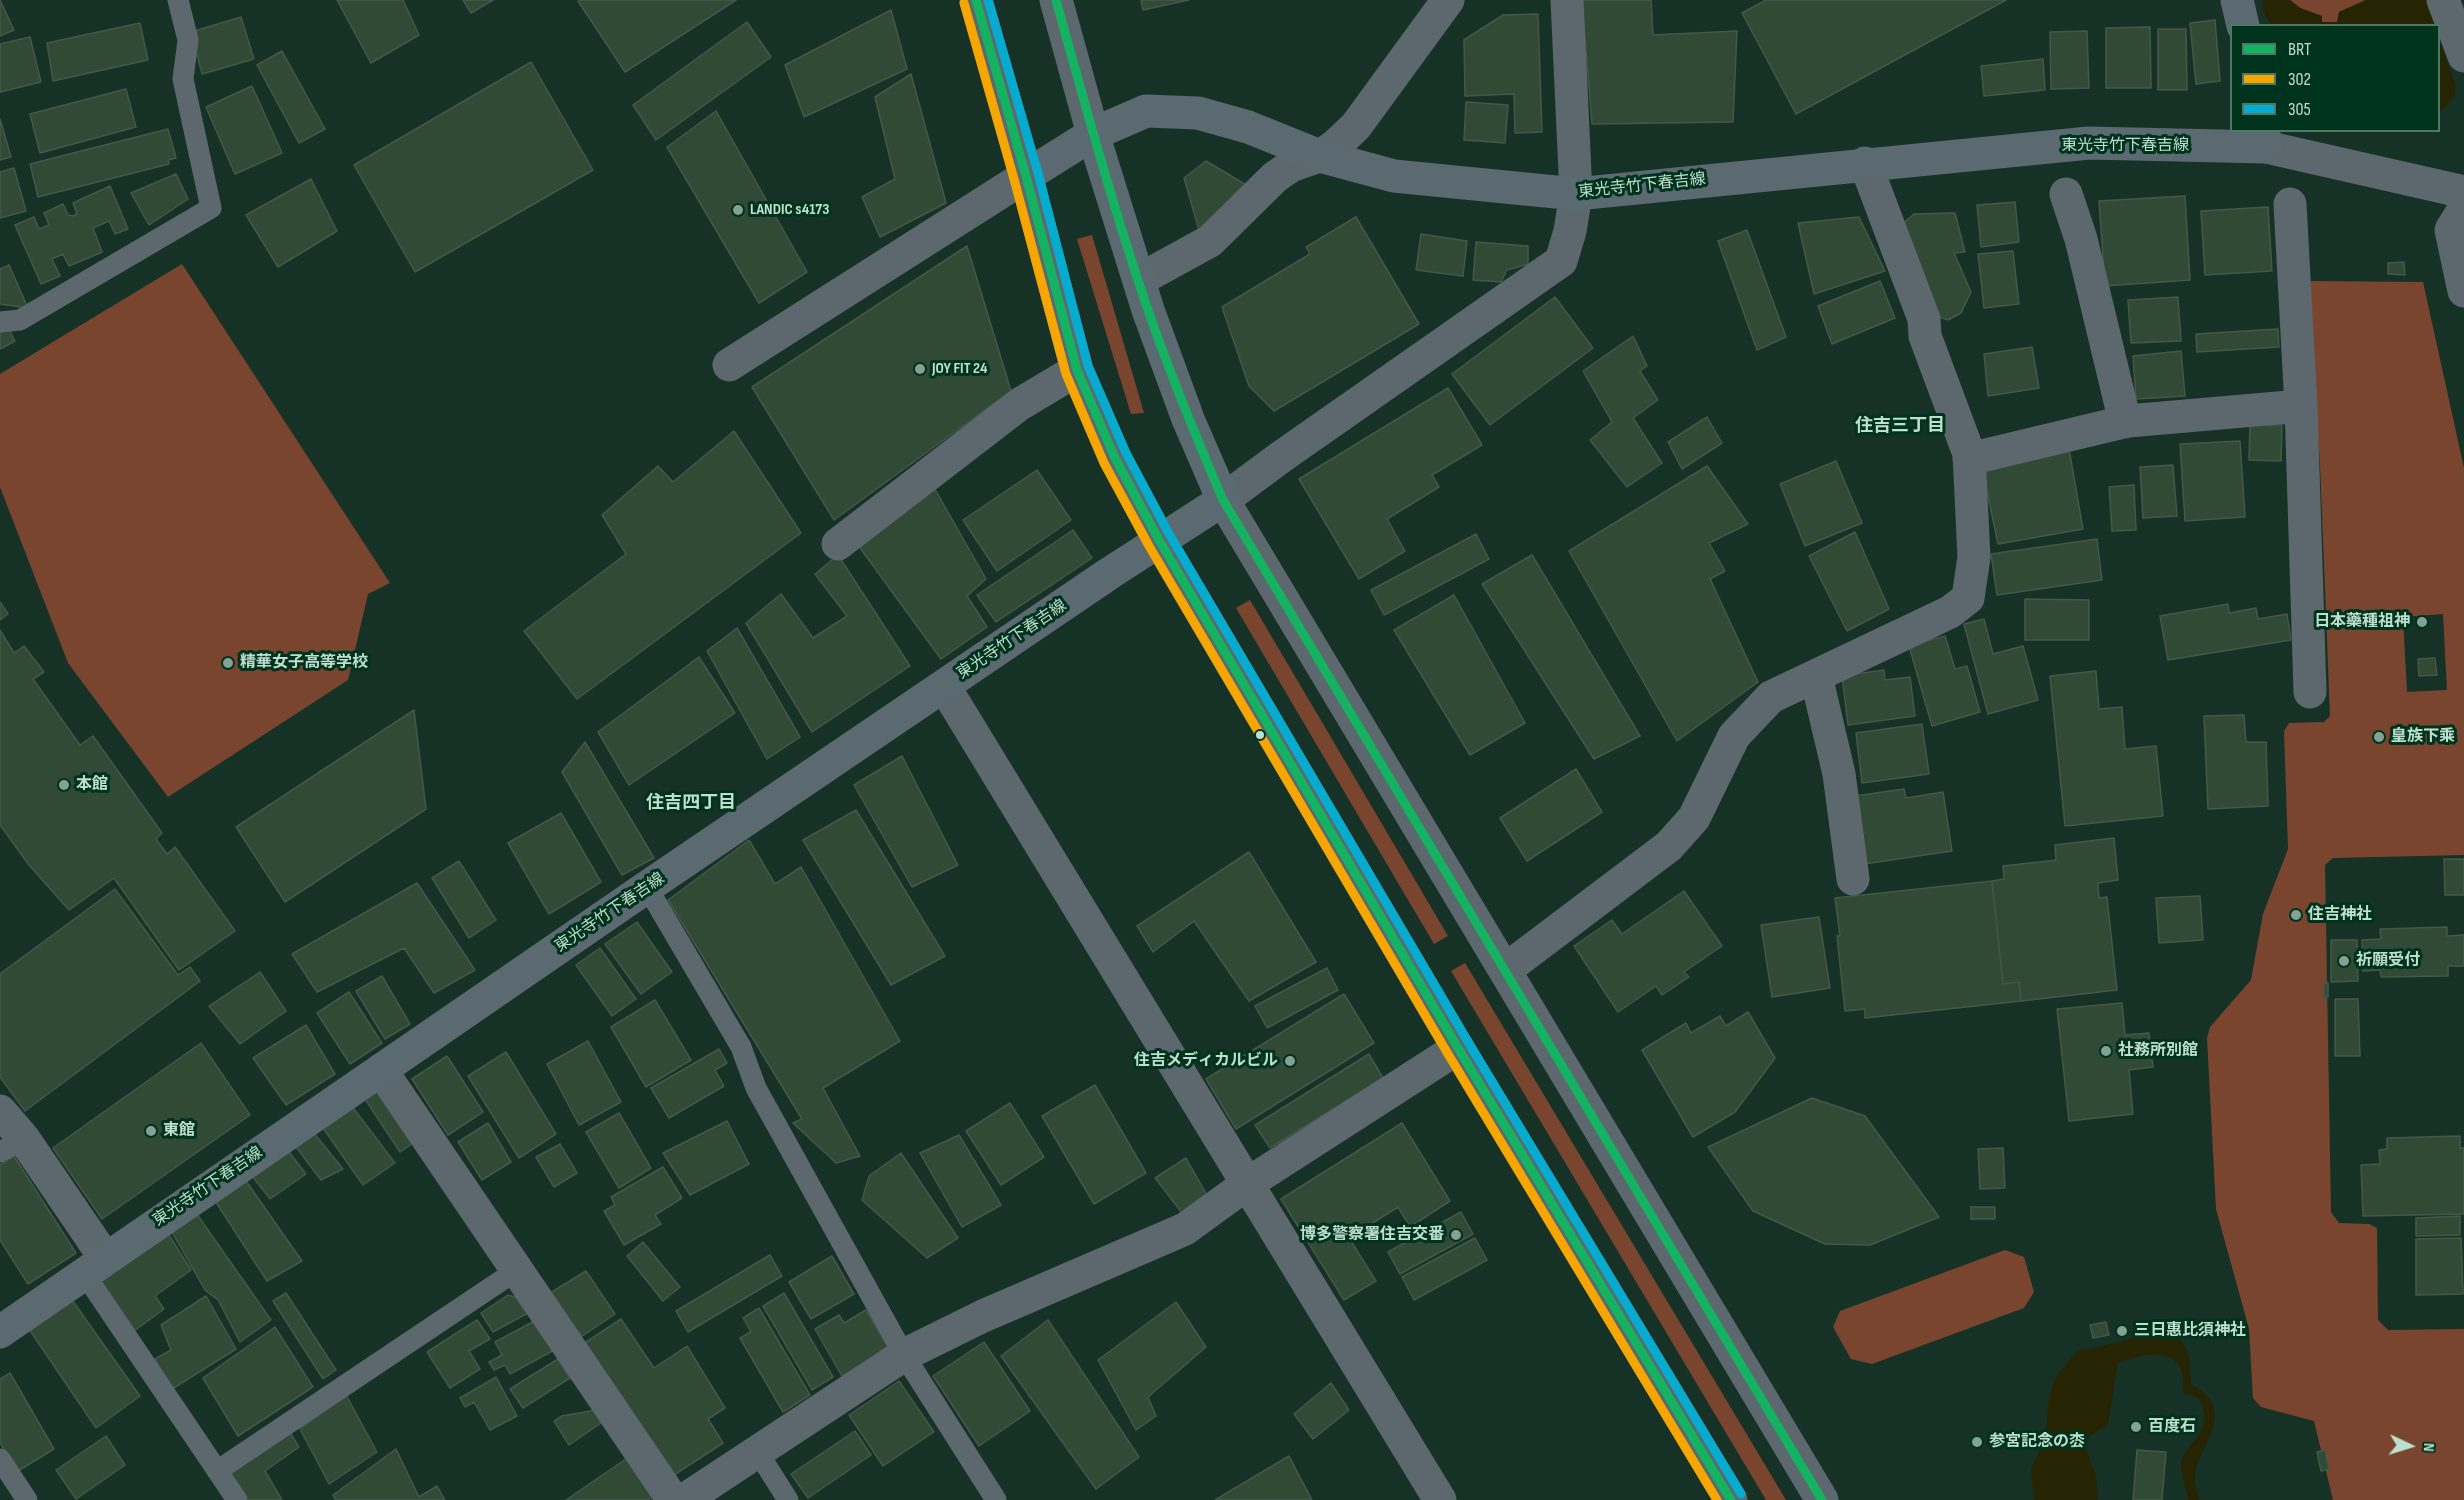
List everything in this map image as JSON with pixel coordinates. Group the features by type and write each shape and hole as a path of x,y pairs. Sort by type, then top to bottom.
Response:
{"main road":[{"path":"2238,0 2242,24"},
{"name":"東光寺竹下春吉線","path":"1026,176 1093,134 1146,111 1198,113 1248,127 1320,156 1394,176 1576,194 2089,142 2265,139"},
{"path":"1093,134 1139,279 1188,419 1223,500"},
{"path":"1026,176 1077,370 1115,458 1159,540"},
{"name":"東光寺竹下春吉線","path":"0,1332 94,1265 647,887 1159,540 1223,500"}],"street":[{"path":"729,365 1026,176 976,0"},
{"path":"1056,0 1093,134"},
{"path":"1139,279 1210,241 1275,177 1291,166 1320,156 1336,145 1356,126 1448,0"},
{"path":"1567,0 1576,194 1570,231 1561,261 1223,500 1822,1500"},
{"path":"2443,0 2464,56"},
{"path":"2265,139 2464,192"},
{"path":"1505,970 1669,846 1694,818 1734,736 1771,697 1950,612 1968,598 1974,557 1969,459 1924,336 1924,319 1865,164"},
{"path":"2066,194 2081,239 2125,422"},
{"path":"2290,204 2301,406 2310,692"},
{"path":"2464,208 2451,230 2464,291"},
{"path":"838,544 1020,404 1077,370"},
{"path":"1969,459 2125,422 2301,406"},
{"path":"1159,540 1458,1048 1731,1500"},
{"path":"1816,676 1839,774 1853,879"},
{"path":"944,686 1440,1500"},
{"path":"684,1500 904,1355 983,1316 1185,1230 1247,1184 1418,1076 1458,1048"},
{"path":"381,1070 673,1500"},
{"path":"0,1111 12,1145 94,1265"}],"lane":[{"path":"0,322 20,320 210,208 183,79 188,40 178,0"},
{"path":"647,887 741,1047 756,1088 904,1355 996,1500"},
{"path":"94,1265 217,1471 237,1500"},
{"path":"217,1471 517,1270"},
{"path":"757,1451 788,1500"},
{"path":"0,1459 27,1500"}],"shaded area":[{"path":"2262,0 2290,0 2300,8 2322,16 2322,22 2337,22 2339,12 2366,0 2426,0 2435,24 2271,24 2265,15"},
{"path":"2290,0 2366,0 2339,12 2338,22 2322,22 2322,16 2300,8"},
{"path":"2440,42 2456,86 2454,97 2440,112"},
{"path":"1092,235 1144,413 1131,414 1077,239"},
{"path":"182,264 390,583 368,594 348,680 168,797 68,663 0,487 0,374"},
{"path":"2307,281 2423,282 2464,468 2464,855 2333,858 2325,865 2331,1212 2339,1223 2369,1224 2377,1228 2378,1320 2388,1330 2464,1329 2464,1500 2333,1500 2314,1421 2261,1407 2253,1398 2249,1329 2216,1209 2207,1038 2210,1027 2251,980 2263,914 2288,849 2284,731 2289,723 2324,722 2330,716 2320,464","holes":["2443,614 2447,690 2407,692 2403,617"]},
{"path":"1250,600 1448,936 1434,944 1236,608"},
{"path":"1465,963 1786,1500 1766,1500 1451,971"},
{"path":"2005,1250 2024,1257 2034,1292 2024,1308 1872,1364 1851,1359 1833,1327 1840,1311"},
{"path":"2148,1332 2172,1335 2179,1339 2187,1352 2191,1384 2213,1405 2215,1416 2213,1427 2195,1477 2200,1500 2188,1500 2181,1464 2204,1424 2202,1406 2196,1397 2184,1395 2183,1375 2177,1363 2163,1355 2153,1355 2118,1363 2108,1424 2086,1439 2085,1447 2096,1476 2098,1500 2034,1500 2031,1469 2045,1438 2049,1397 2056,1376 2078,1351 2120,1342"}],"building":[{"path":"0,0 14,30 0,36"},
{"path":"337,0 403,0 419,35 371,63"},
{"path":"463,0 493,0 471,13"},
{"path":"736,0 625,72 578,1"},
{"path":"1141,0 1189,0 1143,10"},
{"path":"1582,0 1651,0 1653,35 1737,31 1733,122 1592,124"},
{"path":"1766,0 2006,0 1796,114 1742,13"},
{"path":"891,10 907,69 804,117 785,65"},
{"path":"1538,14 1542,132 1515,133 1514,94 1465,96 1464,40 1503,15"},
{"path":"241,17 254,59 202,74 191,32"},
{"path":"2215,20 2220,81 2196,84 2190,23"},
{"path":"747,22 771,57 656,140 633,105"},
{"path":"140,23 148,60 53,81 47,43"},
{"path":"2150,27 2151,88 2106,88 2106,28"},
{"path":"2158,29 2186,29 2187,90 2158,90"},
{"path":"2087,31 2089,88 2051,89 2050,32"},
{"path":"30,37 41,82 0,92 0,44"},
{"path":"282,51 325,129 299,143 257,65"},
{"path":"2043,59 2045,90 1984,96 1981,66"},
{"path":"531,62 593,170 415,272 354,165"},
{"path":"911,74 946,203 880,237 862,197 895,179 875,97"},
{"path":"252,86 282,153 235,174 206,107"},
{"path":"126,89 136,127 40,153 30,114"},
{"path":"1466,102 1508,105 1505,143 1464,140"},
{"name":"LANDIC s4173","path":"716,111 807,272 759,303 667,147"},
{"path":"0,119 11,157 0,160"},
{"path":"168,129 176,158 168,160 169,164 38,197 30,164"},
{"path":"1206,161 1248,186 1199,230 1184,178"},
{"path":"14,168 26,211 0,218 0,172"},
{"path":"176,174 188,199 149,225 131,193"},
{"path":"311,179 337,231 278,267 246,215"},
{"path":"110,186 128,229 115,234 109,221 93,228 102,252 69,266 63,254 52,259 60,276 41,284 15,225 34,217 39,229 49,225 44,213 63,204 68,215 73,216 77,214 73,203"},
{"path":"2185,196 2190,280 2105,286 2099,201"},
{"path":"2015,202 2019,242 1981,247 1977,205"},
{"path":"2268,207 2272,271 2205,275 2201,211"},
{"path":"1955,213 1965,252 1954,253 1971,292 1961,313 1948,320 1932,314 1899,227 1914,214"},
{"path":"1356,217 1419,324 1274,411 1249,386 1222,307 1310,254 1306,247"},
{"path":"1859,217 1885,271 1814,294 1798,223"},
{"path":"1747,230 1786,337 1757,350 1718,241"},
{"path":"1421,234 1467,241 1463,276 1416,270"},
{"path":"1476,242 1528,246 1528,264 1507,270 1501,282 1473,280"},
{"path":"967,246 1011,391 834,520 752,387"},
{"path":"2013,251 2019,304 1984,308 1978,254"},
{"path":"2404,262 2405,275 2388,274 2388,263"},
{"path":"9,265 28,308 0,304 0,269"},
{"path":"1880,281 1895,318 1832,344 1818,306"},
{"path":"1555,297 1593,348 1490,425 1452,374"},
{"path":"2178,297 2181,341 2131,343 2128,300"},
{"path":"8,328 15,341 0,349 0,333"},
{"path":"2278,329 2279,347 2197,352 2196,334"},
{"path":"1633,336 1647,366 1640,371 1658,400 1633,418 1662,463 1627,487 1590,440 1612,422 1583,371"},
{"path":"2032,347 2039,388 1988,396 1984,354"},
{"path":"2181,351 2185,396 2136,399 2133,356"},
{"path":"1448,388 1482,445 1432,475 1439,487 1387,519 1405,551 1359,579 1299,479"},
{"path":"1707,417 1722,443 1682,469 1668,442"},
{"path":"2250,425 2282,425 2281,461 2249,460"},
{"path":"734,431 801,533 577,699 524,631 626,554 602,515 658,466 673,482"},
{"path":"2240,441 2245,517 2185,521 2180,444"},
{"path":"2068,443 2083,529 1998,544 1981,462"},
{"path":"1836,461 1862,523 1805,546 1780,484"},
{"path":"2173,465 2177,516 2143,518 2140,467"},
{"path":"1707,466 1748,524 1709,543 1725,571 1710,579 1758,682 1677,741 1569,551"},
{"path":"1037,470 1071,520 997,571 963,520"},
{"path":"932,484 986,579 967,596 987,627 941,659 855,541"},
{"path":"2134,485 2136,530 2112,531 2109,487"},
{"path":"1073,530 1092,558 996,622 977,595"},
{"path":"1855,532 1889,609 1847,631 1809,556"},
{"path":"1476,534 1489,559 1384,615 1371,590"},
{"path":"2097,539 2102,580 1997,595 1991,554"},
{"path":"838,555 910,666 812,732 746,623 781,594 813,638 847,616 815,574"},
{"path":"1532,555 1640,736 1594,759 1482,584"},
{"path":"1454,595 1525,723 1470,755 1394,630"},
{"path":"2025,599 2089,600 2089,640 2025,640"},
{"path":"0,602 8,614 0,620"},
{"path":"2228,604 2229,613 2256,608 2258,619 2287,614 2291,640 2168,660 2160,616"},
{"path":"1984,619 1993,654 2023,646 2038,700 1988,714 1964,624"},
{"path":"737,628 800,737 767,759 707,651"},
{"name":"本館","path":"0,630 14,653 24,646 44,672 33,679 80,745 93,736 162,833 156,839 167,854 175,847 235,931 179,970 114,878 69,910 29,865 0,825"},
{"path":"1945,636 1955,669 1967,666 1980,712 1932,726 1909,646"},
{"path":"699,657 735,713 629,785 598,732"},
{"path":"2435,658 2437,675 2419,676 2418,659"},
{"path":"1884,670 1885,680 1910,677 1915,716 1848,725 1842,676"},
{"path":"2096,671 2099,709 2122,707 2125,749 2156,746 2163,816 2065,826 2050,676"},
{"path":"414,710 426,809 285,902 236,827"},
{"path":"2244,715 2246,742 2266,742 2268,806 2208,809 2204,716"},
{"path":"1922,724 1929,774 1862,783 1856,733"},
{"path":"585,742 654,858 622,875 562,772"},
{"path":"902,756 958,865 912,887 854,785"},
{"path":"1576,769 1602,812 1527,861 1500,818"},
{"path":"1904,789 1906,798 1943,792 1952,851 1864,864 1855,796"},
{"path":"856,810 945,956 891,985 803,840"},
{"path":"561,813 601,882 549,914 508,843"},
{"path":"2114,838 2118,880 2098,883 2099,898 2107,897 2117,990 2021,1001 2019,982 2003,984 1992,881 2004,879 2003,866 2056,860 2055,845"},
{"path":"749,840 775,884 801,867 900,1041 823,1088 860,1156 836,1163 793,1123 802,1119 668,900"},
{"path":"1249,852 1316,962 1249,1001 1194,921 1153,952 1137,926"},
{"path":"2444,859 2464,859 2464,895 2445,895"},
{"path":"459,861 496,920 469,938 432,878"},
{"path":"1992,881 2003,984 2019,982 2021,1001 1865,1018 1865,1009 1845,1011 1835,898"},
{"path":"417,883 475,970 434,993 404,948 317,992 292,954"},
{"path":"115,889 178,975 190,967 200,981 25,1111 0,1077 0,974"},
{"path":"1684,891 1722,946 1684,972 1689,977 1662,995 1656,986 1618,1012 1574,946 1612,920 1622,934"},
{"path":"2200,896 2203,940 2159,943 2156,898"},
{"path":"1819,917 1830,988 1772,997 1761,925"},
{"path":"637,922 672,972 641,994 605,944"},
{"path":"2447,927 2447,936 2464,935 2464,966 2448,966 2448,976 2381,977 2380,970 2363,971 2362,940 2381,939 2380,929"},
{"name":"祈願受付","path":"2331,940 2357,940 2358,981 2331,982"},
{"path":"600,948 636,999 612,1016 576,965"},
{"path":"1327,968 1338,990 1267,1028 1255,1006"},
{"path":"260,972 286,1011 240,1044 209,1006"},
{"path":"382,976 410,1024 385,1039 356,991"},
{"path":"2324,983 2328,983 2328,997 2324,998"},
{"path":"349,992 382,1043 350,1064 317,1013"},
{"name":"住吉メディカルビル","path":"1344,994 1374,1043 1236,1129 1206,1079"},
{"path":"2335,999 2358,999 2360,1056 2335,1056"},
{"path":"655,1000 691,1060 646,1087 611,1027"},
{"name":"社務所別館","path":"2122,1003 2125,1035 2149,1033 2153,1067 2129,1070 2133,1114 2069,1121 2057,1009"},
{"path":"1748,1012 1775,1058 1735,1112 1693,1137 1642,1050 1686,1023 1691,1033 1720,1016 1726,1026"},
{"path":"306,1025 335,1074 286,1105 253,1058"},
{"path":"588,1041 621,1102 579,1125 547,1064"},
{"name":"東館","path":"201,1043 250,1115 102,1219 53,1148"},
{"path":"719,1049 727,1063 715,1070 724,1086 669,1118 651,1088"},
{"path":"506,1052 556,1134 519,1158 468,1076"},
{"path":"1369,1054 1383,1078 1270,1148 1255,1125"},
{"path":"447,1056 483,1112 448,1135 412,1079"},
{"path":"384,1081 422,1137 400,1152 363,1096"},
{"path":"1095,1085 1146,1173 1094,1204 1042,1116"},
{"path":"1812,1098 1865,1116 1939,1217 1870,1245 1825,1244 1753,1211 1708,1147"},
{"path":"1010,1103 1044,1157 1001,1185 966,1131"},
{"path":"351,1105 395,1163 363,1185 321,1125"},
{"path":"619,1113 651,1168 619,1188 586,1132"},
{"path":"727,1121 749,1164 690,1195 663,1153"},
{"path":"488,1123 511,1162 482,1180 458,1142"},
{"path":"1402,1123 1450,1201 1410,1227 1398,1207 1349,1238 1376,1281 1344,1300 1281,1199"},
{"path":"309,1127 343,1169 321,1180 290,1139"},
{"path":"959,1135 1001,1205 962,1227 920,1153"},
{"path":"2460,1136 2460,1148 2464,1148 2464,1214 2363,1216 2361,1165 2380,1164 2379,1150 2387,1149 2387,1138"},
{"path":"283,1144 306,1174 270,1199 246,1168"},
{"path":"560,1144 577,1173 554,1187 536,1157"},
{"path":"2003,1148 2005,1188 1980,1189 1978,1149"},
{"path":"901,1153 958,1238 927,1258 862,1200 869,1176"},
{"path":"14,1156 76,1253 28,1284 0,1240 0,1165"},
{"path":"1186,1158 1208,1197 1183,1214 1155,1178"},
{"path":"663,1167 682,1198 655,1215 661,1224 624,1245 604,1211 615,1205 611,1197"},
{"path":"239,1171 302,1261 267,1281 210,1193"},
{"path":"1971,1207 1995,1207 1995,1219 1971,1219"},
{"path":"194,1210 271,1320 240,1342 218,1300 205,1290 168,1225"},
{"path":"1461,1212 1473,1234 1400,1274 1388,1252"},
{"path":"2460,1216 2460,1235 2416,1236 2416,1218"},
{"path":"164,1227 191,1270 155,1296 164,1309 130,1334 93,1275"},
{"path":"1475,1238 1487,1260 1414,1300 1402,1277"},
{"path":"2461,1238 2463,1294 2416,1295 2416,1239"},
{"path":"643,1242 680,1287 663,1301 627,1256"},
{"path":"770,1255 782,1276 688,1332 676,1311"},
{"path":"832,1256 854,1294 811,1319 789,1282"},
{"path":"586,1271 615,1314 572,1343 542,1298"},
{"path":"286,1293 336,1370 323,1379 273,1301"},
{"path":"784,1293 833,1377 812,1390 763,1306"},
{"path":"508,1295 521,1299 528,1313 493,1332 481,1313"},
{"path":"206,1296 236,1349 172,1389 155,1359 171,1350 161,1325"},
{"path":"70,1297 140,1396 96,1428 27,1326"},
{"path":"1176,1302 1206,1347 1148,1397 1156,1416 1136,1430 1098,1360"},
{"path":"759,1308 810,1395 783,1412 740,1338 751,1332 743,1318"},
{"path":"866,1310 889,1349 842,1376 815,1329 839,1315 844,1323"},
{"path":"540,1318 556,1349 510,1374 505,1365 494,1370 489,1362 502,1355 495,1342"},
{"path":"621,1319 654,1368 687,1346 725,1408 708,1419 723,1443 668,1479 580,1346"},
{"path":"477,1320 490,1339 469,1351 480,1369 450,1388 427,1352"},
{"path":"1048,1320 1139,1457 1096,1489 1001,1356"},
{"path":"2106,1322 2109,1335 2093,1338 2090,1325"},
{"path":"275,1327 313,1387 238,1436 203,1378"},
{"path":"984,1342 1030,1411 979,1446 933,1376"},
{"path":"558,1359 570,1378 523,1408 510,1389"},
{"path":"10,1373 54,1449 18,1471 0,1443 0,1379"},
{"path":"496,1377 517,1416 490,1430 474,1402 465,1407 460,1398"},
{"path":"899,1381 934,1432 883,1466 849,1415"},
{"path":"1331,1383 1349,1410 1313,1439 1294,1414"},
{"path":"346,1395 377,1452 329,1484 300,1429"},
{"path":"596,1410 604,1421 569,1445 554,1421 562,1416"},
{"path":"289,1431 299,1447 265,1471 282,1500 245,1500 228,1473"},
{"path":"855,1431 871,1455 808,1498 791,1474"},
{"path":"106,1436 125,1465 76,1499 56,1470"},
{"path":"396,1449 419,1497 437,1486 445,1500 336,1500 333,1495"},
{"path":"2137,1450 2166,1452 2162,1500 2133,1500"},
{"path":"2325,1450 2329,1469 2321,1471 2317,1452"},
{"path":"633,1454 659,1493 648,1500 566,1500"},
{"path":"1289,1456 1312,1500 1215,1500"}],"transit line":[{"name":"BRT","path":"976,0 1026,176 1077,370 1115,458 1159,540 1458,1048 1731,1500"},
{"name":"305","path":"988,0 1038,173 1088,366 1126,453 1169,534 1468,1042 1741,1494"},
{"name":"BRT","path":"1056,0 1135,272 1174,382 1223,500 1822,1500"},
{"name":"302","path":"964,3 1066,374 1104,463 1149,546 1448,1054 1717,1500"}],"place":[{"name":"LANDIC s4173","path":"738,210"},
{"name":"JOY FIT 24","path":"920,369"},
{"name":"日本藥種祖神","path":"2422,622"},
{"name":"精華女子高等学校","path":"228,663"},
{"name":"皇族下乘","path":"2379,737"},
{"name":"本館","path":"64,785"},
{"name":"住吉神社","path":"2296,915"},
{"name":"祈願受付","path":"2344,961"},
{"name":"社務所別館","path":"2106,1051"},
{"name":"住吉メディカルビル","path":"1290,1061"},
{"name":"東館","path":"151,1131"},
{"name":"博多警察署住吉交番","path":"1456,1235"},
{"name":"三日惠比須神社","path":"2122,1331"},
{"name":"百度石","path":"2136,1427"},
{"name":"参宮記念の枩","path":"1977,1442"}],"district":[{"name":"住吉三丁目","path":"1900,426"},
{"name":"住吉四丁目","path":"691,803"}]}
